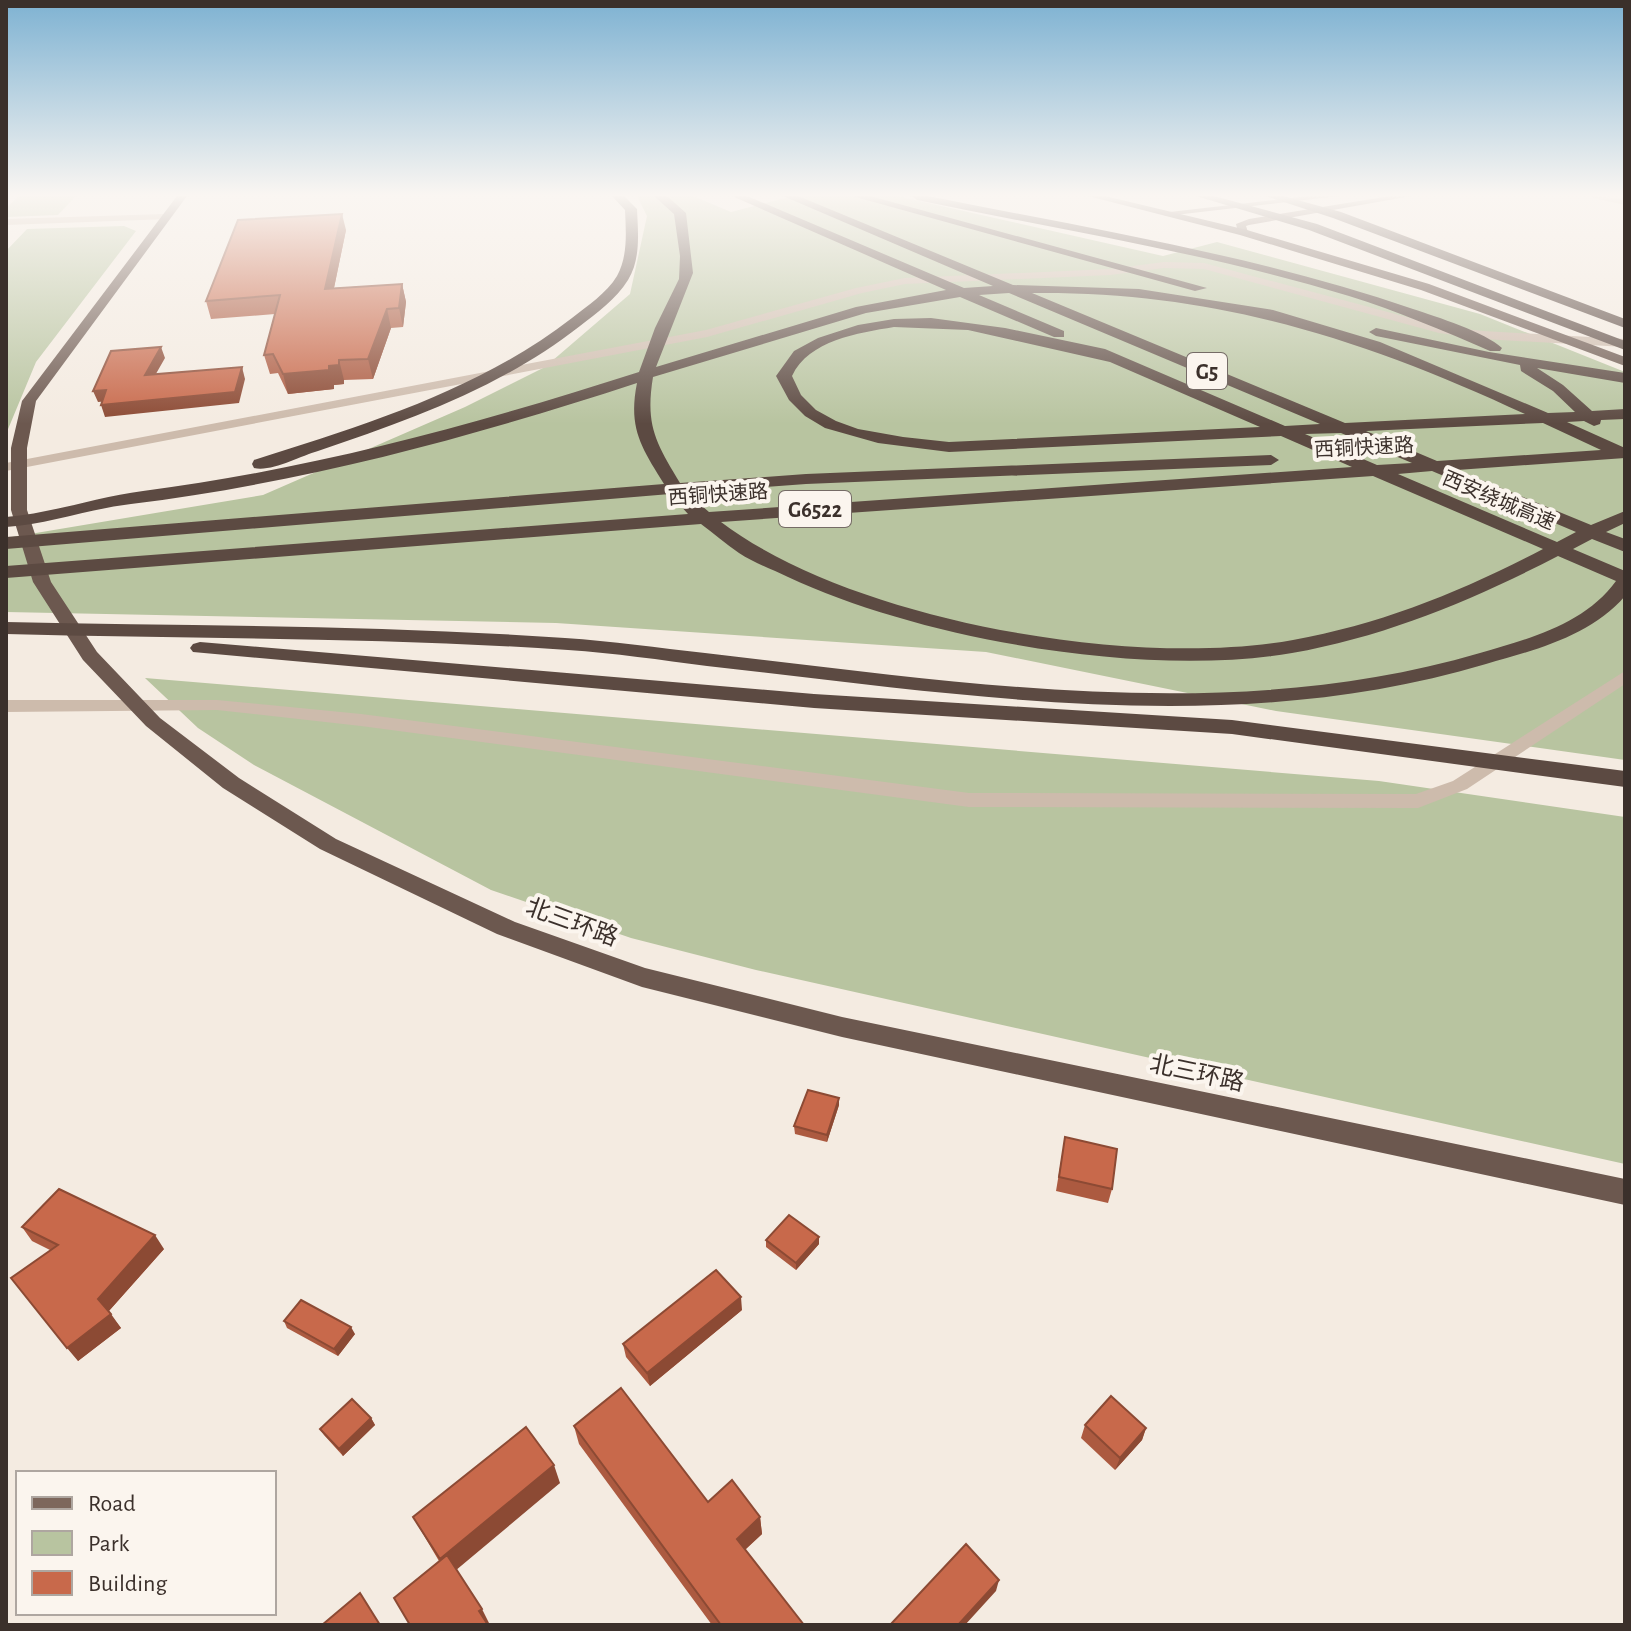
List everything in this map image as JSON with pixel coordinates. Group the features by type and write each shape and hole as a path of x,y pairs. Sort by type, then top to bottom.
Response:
{"highway":[{"name":"北三环路","path":"124,272 29,401 19,448 19,510 42,582 90,656 153,722 231,783 328,844 506,928 642,977 842,1027 1625,1192"},
{"path":"133,499 254,466 362,431 477,382 512,365 572,327 624,272"},
{"path":"686,272 687,278 667,316 643,386 641,416 657,469 673,492 731,541 788,572 841,594 937,624 1064,647 1180,654 1285,648 1382,626 1460,597 1625,516"},
{"name":"西安绕城高速","path":"914,272 1625,580"},
{"name":"西安绕城高速","path":"971,272 1625,546"},
{"path":"1138,272 1401,338 1625,378"},
{"path":"1271,272 1328,285 1421,315 1501,351 1558,388 1613,441 1625,461"},
{"path":"1370,272 1456,298 1625,362"},
{"path":"1433,272 1625,344"},
{"path":"1488,272 1625,324"},
{"path":"6,522 244,482 467,430 717,350 890,303 1024,289 1071,290 1223,304 1327,329 1450,374 1625,454"},
{"path":"1113,358 976,328 938,323 902,323 840,333 791,359 784,376 790,395 809,413 843,430 884,440 949,447 1625,414"},
{"name":"西铜快速路","path":"6,543 359,512 806,479 1283,459 1625,438"},
{"name":"西铜快速路","path":"6,572 1286,474 1625,454"},
{"path":"6,630 556,643 972,687 1117,699 1258,699 1403,682 1494,657 1571,628 1616,597 1625,580"},
{"path":"6,630 798,699 1232,727 1625,779"}],"street":[{"path":"6,467 707,333 860,290 905,281 1107,272"},
{"path":"1227,272 1439,329 1483,335 1625,344"},
{"path":"6,706 217,705 361,720 969,800 1418,801 1460,785 1625,676"}],"green space":[{"path":"6,272 105,272 36,362 6,434"},
{"path":"635,272 1327,272 1480,314 1625,372 1625,760 1276,711 986,652 556,623 6,612 6,538 263,495 465,407 545,367 630,294"},
{"path":"145,678 1379,781 1625,817 1625,1164 756,970 631,938 491,890 254,765 198,728"}],"building":[{"path":"217,272 329,272 325,289 402,284 399,308 387,309 368,359 339,360 339,365 329,366 329,370 283,374 273,354 264,355 280,295 206,301"},
{"path":"161,347 145,375 242,367 235,392 101,405 106,390 93,391 111,351"},
{"path":"808,1090 839,1098 827,1135 794,1126"},
{"path":"1065,1137 1117,1149 1112,1189 1059,1177"},
{"path":"59,1189 155,1235 98,1299 111,1314 67,1348 11,1278 58,1245 22,1227"},
{"path":"789,1215 819,1237 796,1263 766,1240"},
{"path":"716,1270 741,1297 647,1373 623,1344"},
{"path":"301,1300 351,1327 334,1349 284,1321"},
{"path":"621,1388 708,1502 732,1480 760,1517 737,1539 804,1625 721,1625 574,1426"},
{"path":"1111,1396 1146,1428 1120,1458 1085,1425"},
{"path":"352,1399 371,1418 339,1449 320,1429"},
{"path":"526,1427 554,1465 440,1559 413,1517"},
{"path":"966,1544 999,1580 958,1625 890,1625"},
{"path":"447,1555 482,1609 479,1611 488,1625 410,1625 394,1598"},
{"path":"360,1593 380,1625 322,1625"}]}
